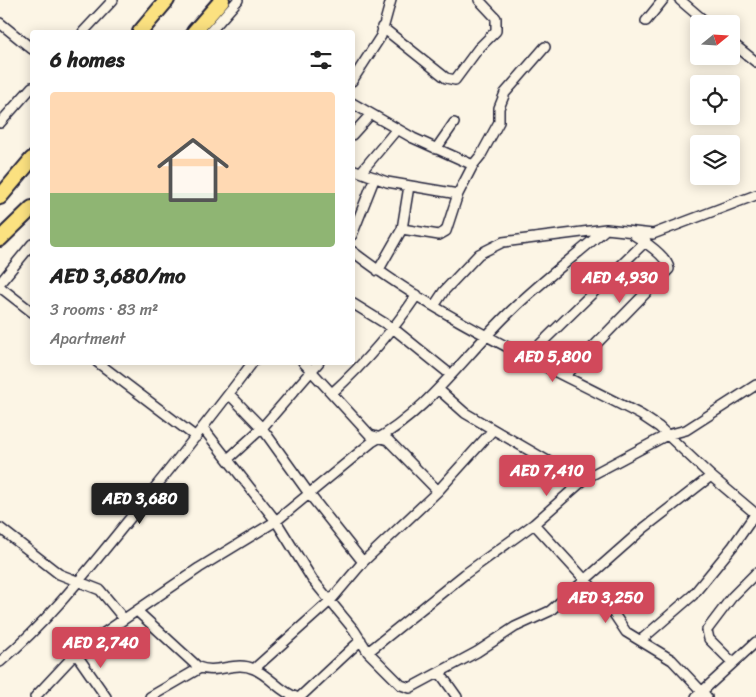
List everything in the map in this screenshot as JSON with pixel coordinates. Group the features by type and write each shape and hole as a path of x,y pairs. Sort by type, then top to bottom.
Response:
{"highway":[{"path":"142,30 167,0"},
{"path":"196,30 222,0"},
{"path":"0,197 30,161"},
{"path":"0,239 30,210"}],"street":[{"path":"85,30 113,0"},
{"path":"212,30 238,0"},
{"path":"355,76 380,36 391,0"},
{"path":"382,26 446,78 455,80 497,26 493,14 479,0"},
{"path":"646,21 663,0"},
{"path":"680,0 698,15"},
{"path":"0,23 30,47"},
{"path":"402,229 443,234 448,228 458,194 473,164 481,155 499,122 499,108 505,93 545,47"},
{"path":"740,49 756,62"},
{"path":"0,122 30,89"},
{"path":"355,105 436,149 456,155 473,164"},
{"path":"355,132 371,114"},
{"path":"436,149 454,123"},
{"path":"397,129 357,170 409,186 458,194"},
{"path":"355,227 375,177"},
{"path":"378,271 402,229 409,186"},
{"path":"434,306 444,290 479,254 503,242 606,229 653,234 756,195"},
{"path":"35,697 76,654 199,568 276,521 310,495 438,389 514,308 606,229"},
{"path":"565,376 669,269 668,263 646,242 632,233"},
{"path":"527,357 646,242"},
{"path":"0,282 30,246"},
{"path":"355,253 378,271 485,337 641,414 756,513 733,546 693,594 641,640"},
{"path":"0,287 30,310"},
{"path":"332,393 363,365 394,329 417,295"},
{"path":"355,309 394,329 451,375"},
{"path":"100,365 196,437"},
{"path":"0,662 23,643 78,582 196,437 251,365"},
{"path":"306,365 370,435 388,440 438,491"},
{"path":"228,459 262,428 317,365"},
{"path":"368,652 465,574 534,524 586,478 667,435 686,430 756,385"},
{"path":"438,389 465,413 551,462 579,484"},
{"path":"229,394 262,428 310,495 363,562"},
{"path":"203,428 276,521 312,579 361,640 368,652 405,688 414,688 515,627 550,611 644,528 711,476"},
{"path":"254,669 330,600 363,562 438,491 493,430"},
{"path":"534,524 584,581 608,605 626,632 672,660 702,695 756,642"},
{"path":"0,528 59,574 78,582 90,584 100,590 124,619"},
{"path":"733,663 709,640 707,630 732,597 756,573"},
{"path":"138,611 200,668 208,671 240,666 254,669 288,695 296,697"},
{"path":"300,697 361,640"},
{"path":"76,654 106,697"},
{"path":"150,697 200,668"},
{"path":"440,673 457,697"}]}
